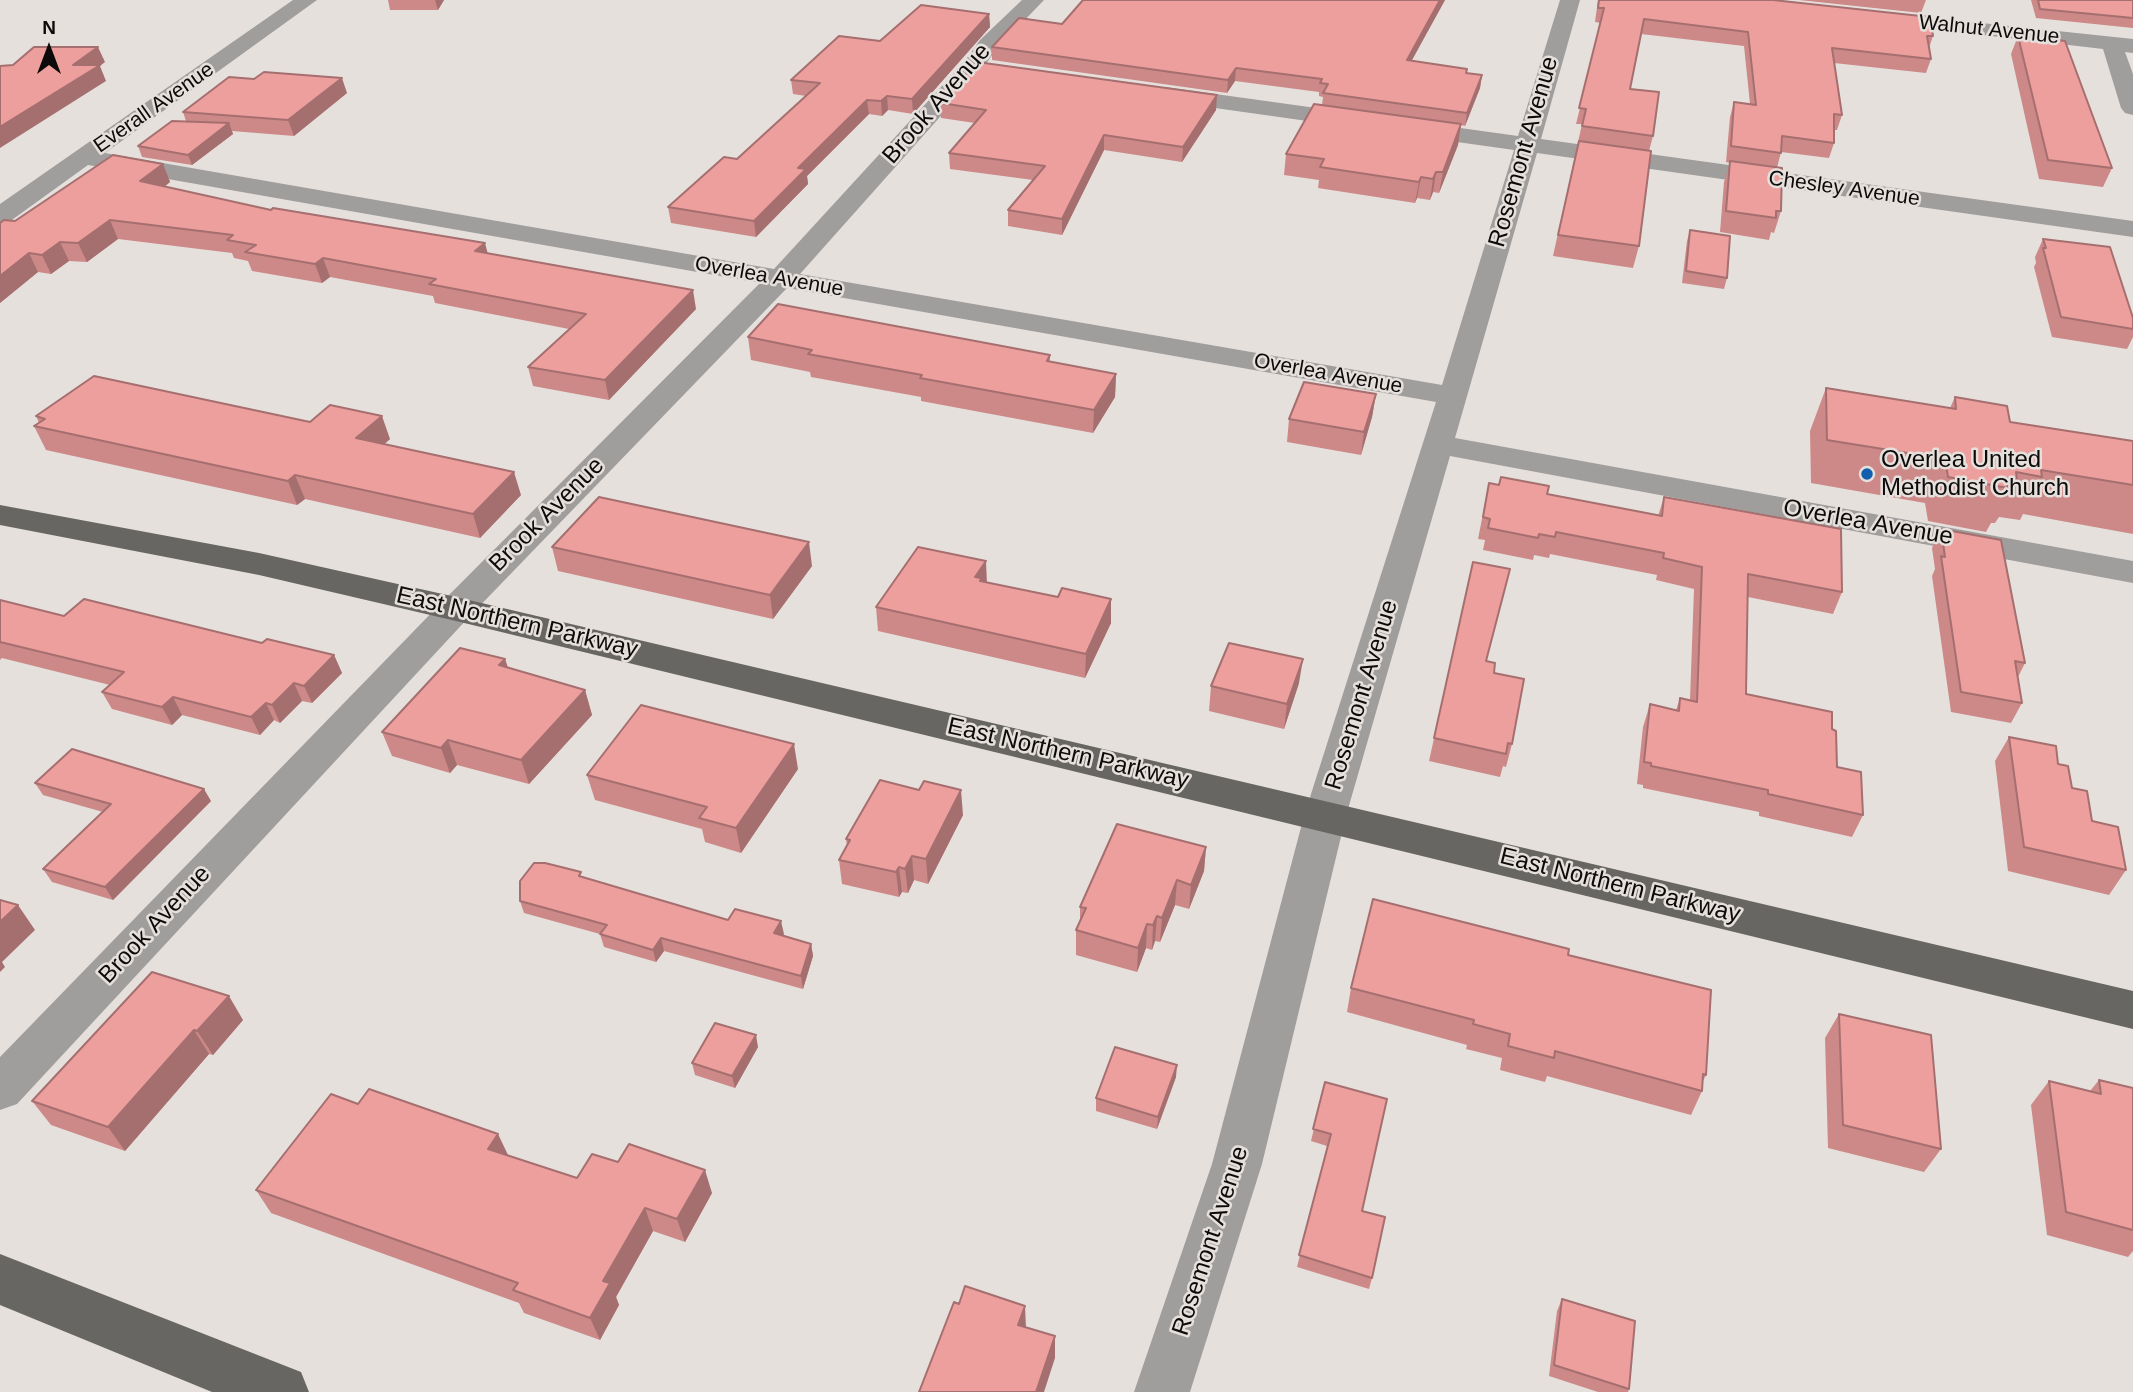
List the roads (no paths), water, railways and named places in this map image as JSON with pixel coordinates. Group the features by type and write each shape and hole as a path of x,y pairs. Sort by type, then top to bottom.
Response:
{"main road":[{"name":"East Northern Parkway","path":"0,515 259,564 456,609 2133,1010"},
{"path":"0,1279 281,1392"}],"street":[{"name":"Everall Avenue","path":"0,216 307,0"},
{"name":"Brook Avenue","path":"0,1090 456,609 986,69 988,45 1034,0"},
{"name":"Rosemont Avenue","path":"1162,1392 1237,1164 1325,816 1437,444 1454,396 1570,0"},
{"name":"Walnut Avenue","path":"1854,15 2122,45"},
{"path":"2122,45 2133,108"},
{"name":"Chesley Avenue","path":"1138,90 2133,229"},
{"name":"Overlea Avenue","path":"84,157 1454,396"},
{"name":"Overlea Avenue","path":"1437,444 2133,572"}],"place":[{"name":"Overlea United Methodist Church","path":"1867,474"}]}
